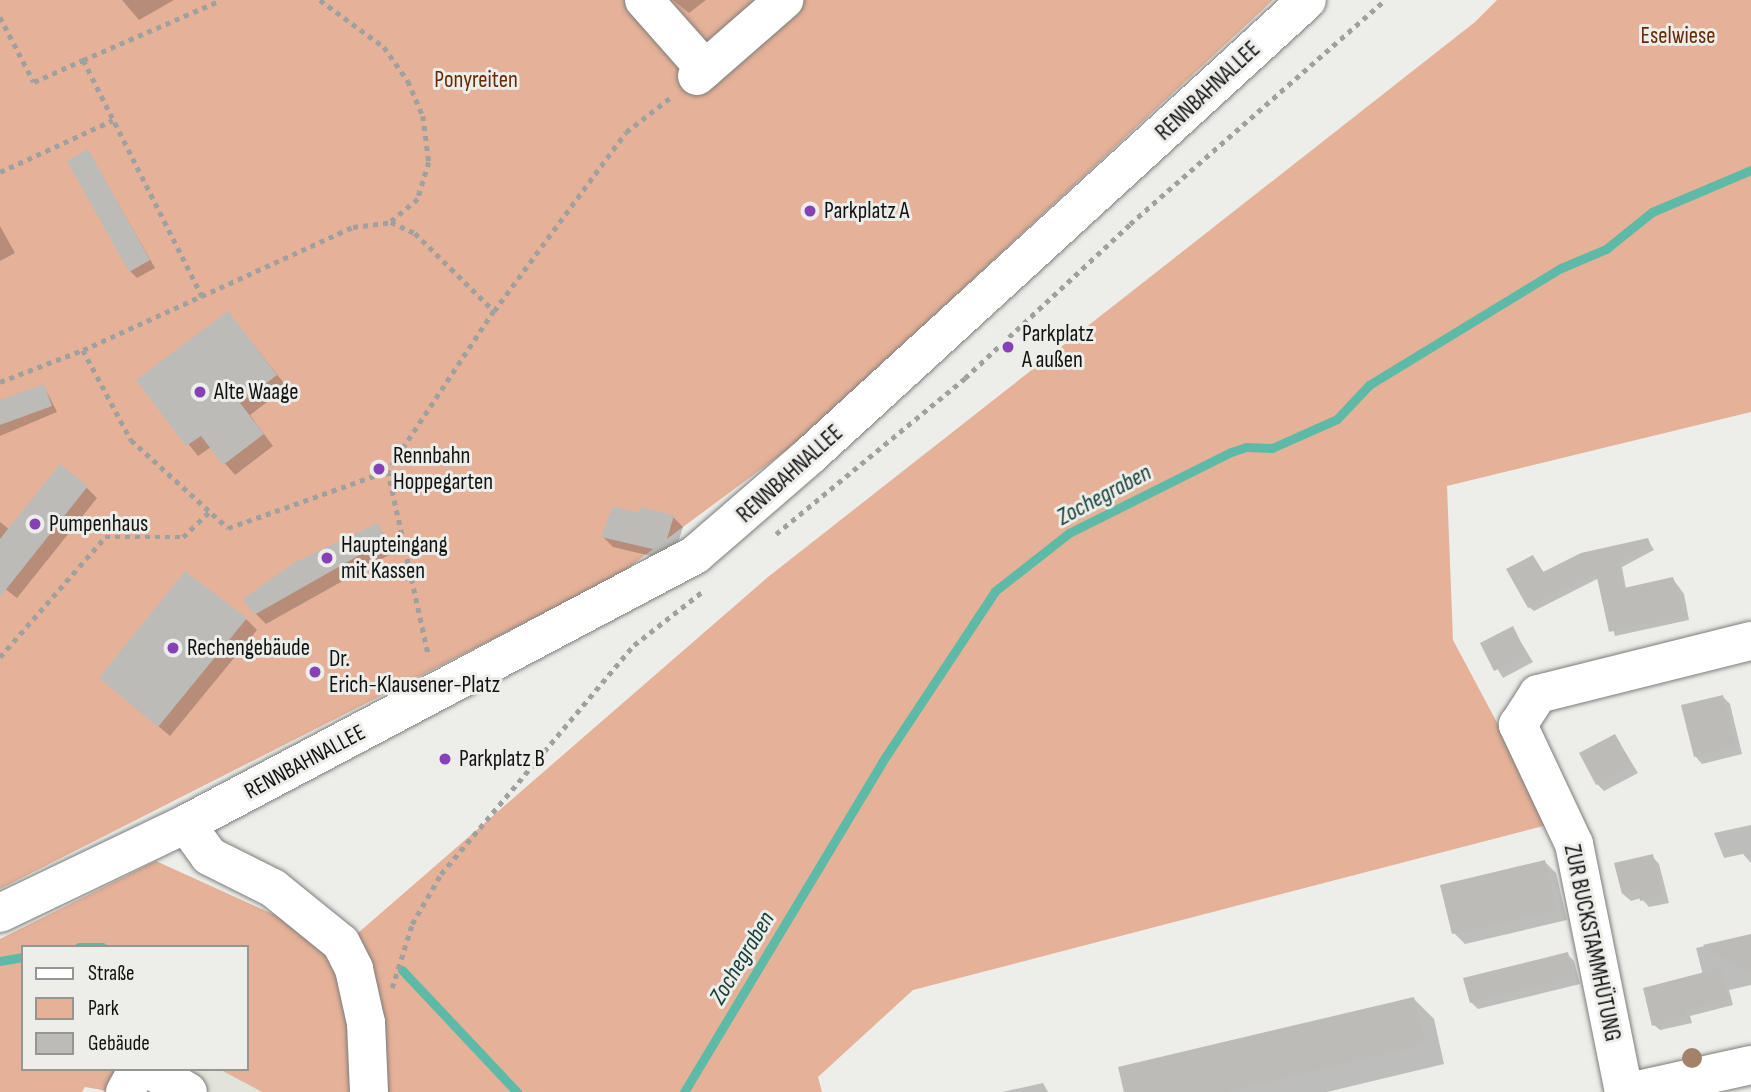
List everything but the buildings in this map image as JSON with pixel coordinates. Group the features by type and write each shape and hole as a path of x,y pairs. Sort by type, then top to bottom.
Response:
{"street":[{"path":"644,0 701,72 784,0"},
{"name":"RENNBAHNALLEE","path":"0,913 186,824 632,592 728,531 1307,0"},
{"name":"ZUR BUCKSTAMMHÜTUNG","path":"1626,1092 1574,844 1518,725 1538,694 1751,640"},
{"path":"186,824 209,856 273,888 341,943 354,969 366,1023 369,1092"},
{"path":"1626,1092 1751,1065"},
{"path":"125,1092 137,1071"},
{"path":"152,1071 188,1092"}],"path":[{"path":"0,17 34,82 220,0"},
{"path":"0,382 83,350 354,228 391,222 418,199 429,162 423,117 408,80 384,47 320,0"},
{"path":"764,544 965,378 1130,224 1385,0"},
{"path":"83,60 202,297"},
{"path":"83,350 131,439 228,528 388,471 494,312 626,132 701,72"},
{"path":"0,172 113,120"},
{"path":"391,222 415,233 494,312"},
{"path":"388,471 429,662"},
{"path":"0,657 105,537 183,537 210,511"},
{"path":"366,1023 396,982 412,924 441,874 634,645 710,586"}],"shaded area":[{"path":"126,1071 223,1071 262,1092 114,1092"}],"green space":[{"name":"Rennbahn Hoppegarten","path":"0,0 1273,0 799,441 617,576 0,889"},
{"name":"Eselwiese","path":"1497,0 1751,0 1751,412 1447,486 1453,640 1551,824 913,990 818,1077 822,1092 262,1092 223,1071 248,1071 248,945 21,945 21,1071 126,1071 114,1092 85,1087 82,1092 0,1092 0,939 156,861 343,946 768,577 1475,22"}],"waterway":[{"name":"Zochegraben","path":"684,1092 882,762 995,591 1069,533 1231,452 1246,447 1272,448 1337,419 1369,385 1561,268 1606,249 1652,212 1751,170"},
{"path":"0,961 21,957"},
{"path":"402,970 517,1092"}],"place":[{"name":"Parkplatz A","path":"810,211"},
{"name":"Parkplatz A außen","path":"1008,347"},
{"name":"Alte Waage","path":"200,392"},
{"name":"Rennbahn Hoppegarten","path":"379,469"},
{"name":"Pumpenhaus","path":"35,524"},
{"name":"Haupteingang mit Kassen","path":"327,558"},
{"name":"Rechengebäude","path":"173,648"},
{"name":"Dr. Erich-Klausener-Platz","path":"315,672"},
{"name":"Parkplatz B","path":"445,759"}],"park label":[{"name":"Ponyreiten","path":"476,80"}]}
